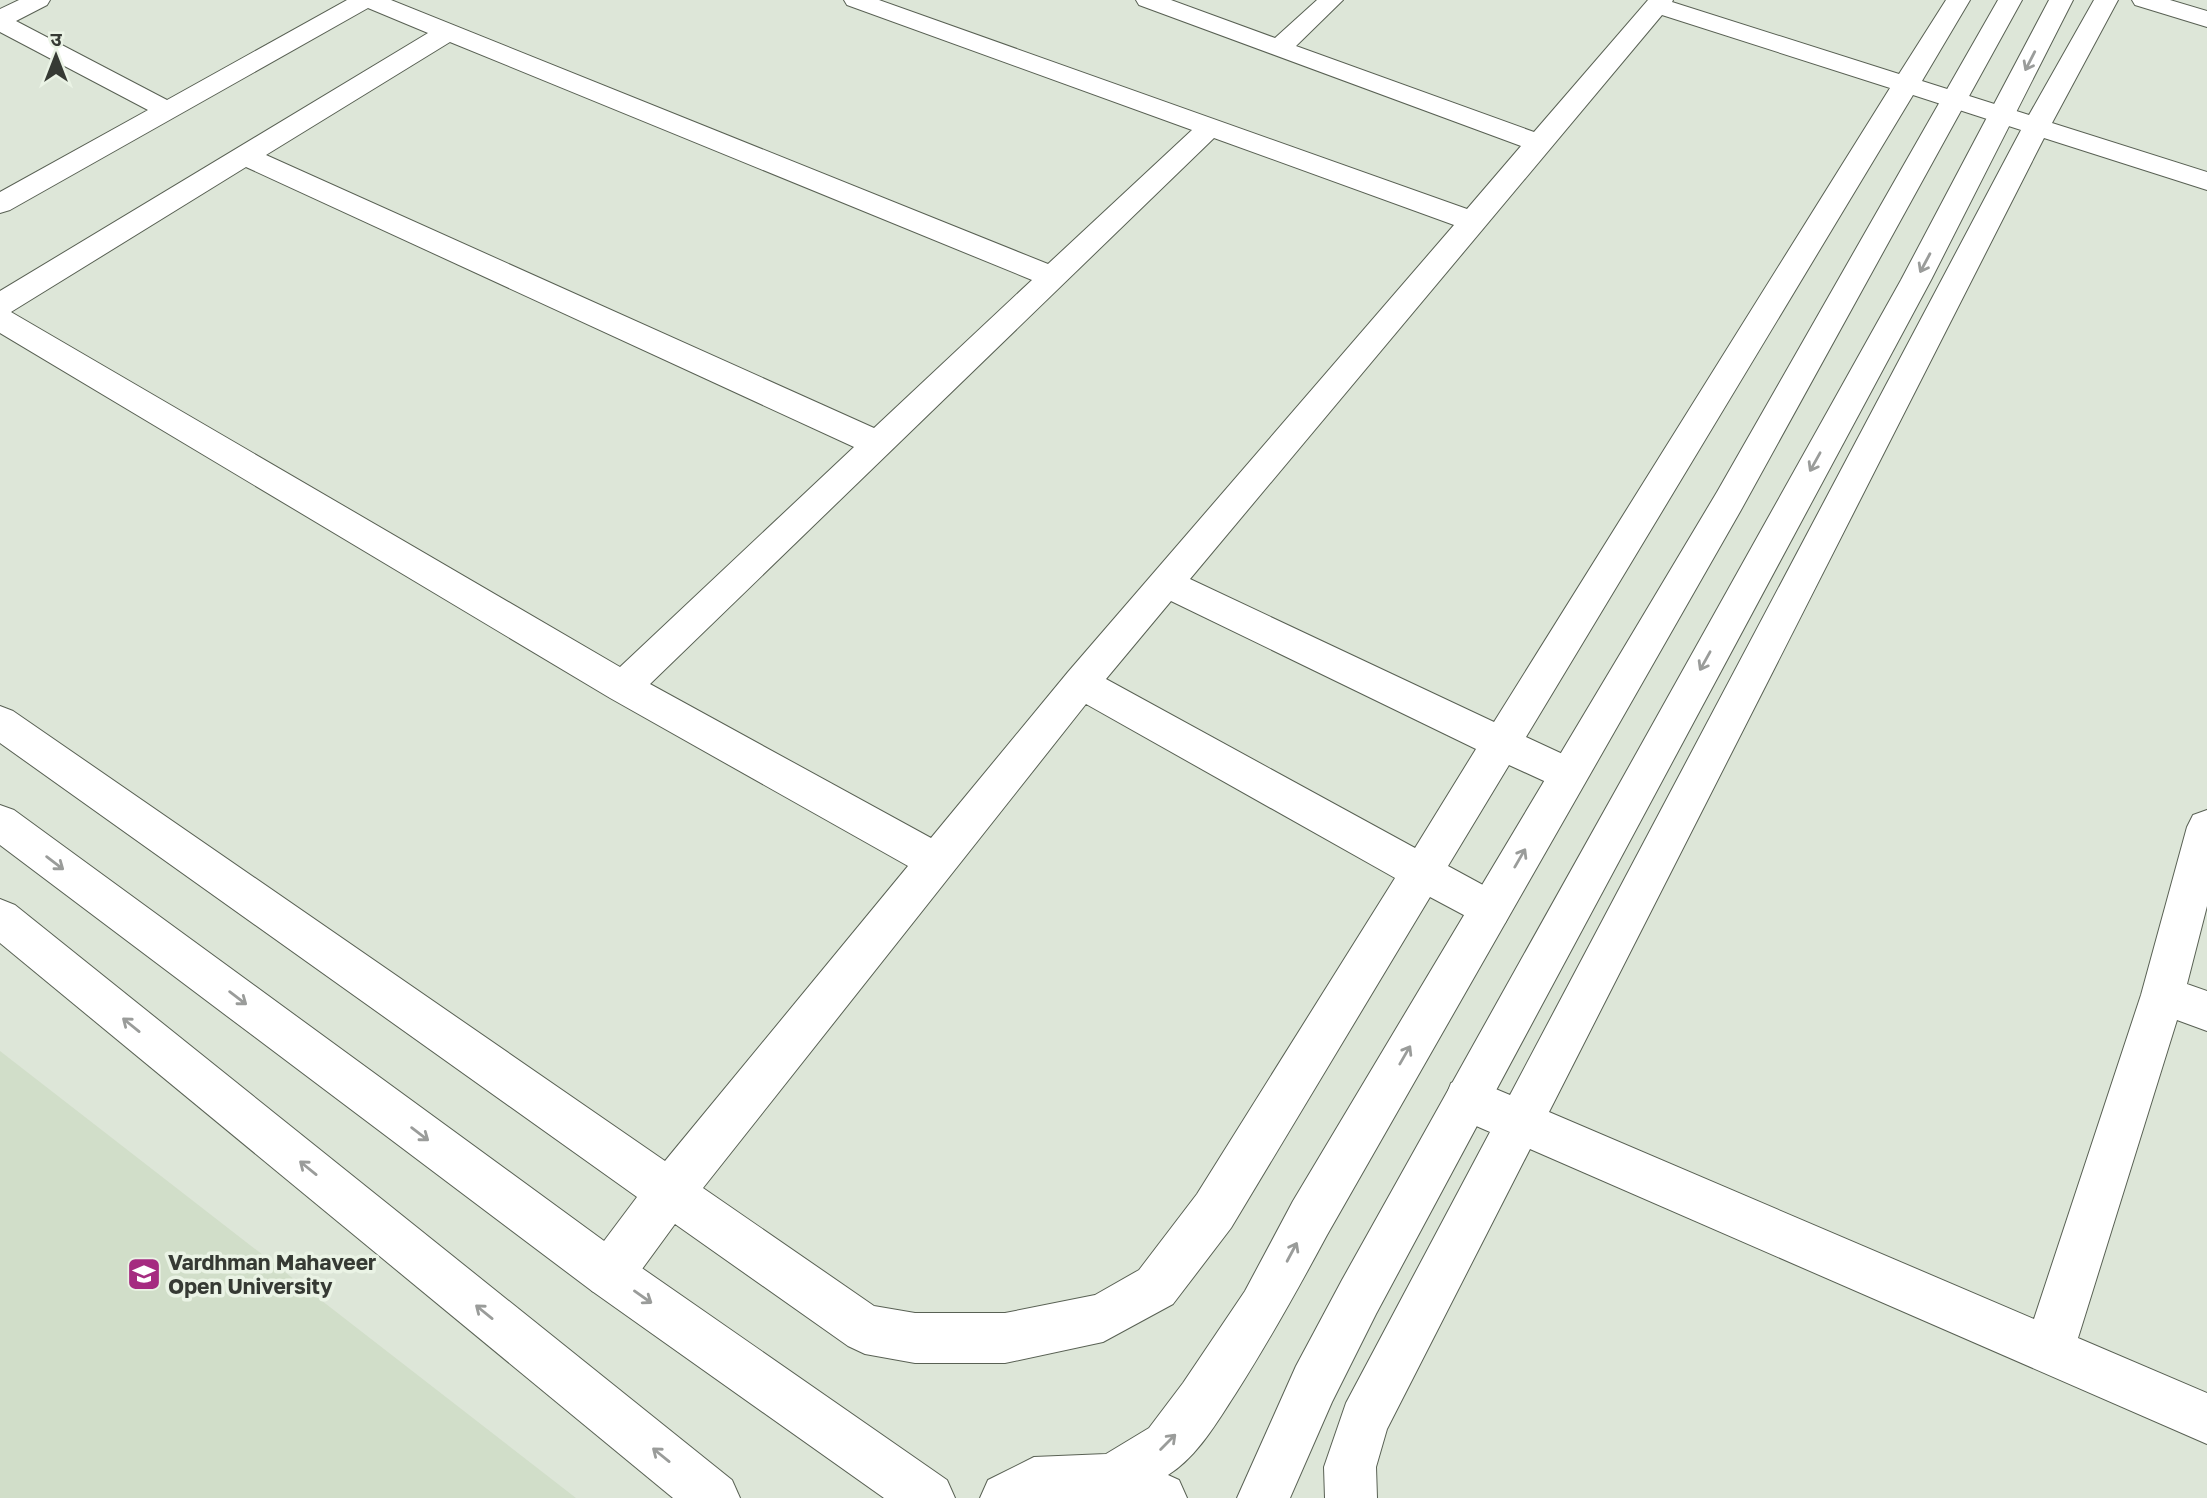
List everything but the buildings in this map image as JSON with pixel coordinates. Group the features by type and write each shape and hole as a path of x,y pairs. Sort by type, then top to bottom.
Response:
{"street":[{"path":"0,20 38,0"},
{"path":"0,204 367,0 1053,277"},
{"path":"856,0 1475,222"},
{"path":"1150,0 1540,144"},
{"path":"1279,48 1331,0"},
{"path":"0,722 865,1329 915,1338 1005,1338 1103,1318 1156,1287 1214,1211 1958,0"},
{"path":"1112,1480 1167,1446 1209,1389 1262,1308 1310,1218 1729,500 2010,0"},
{"path":"1351,1498 1350,1467 1364,1421 1521,1120 2020,121 2061,0"},
{"path":"1264,1498 1314,1384 1467,1098 1916,279 2020,121 2106,0"},
{"path":"2144,0 2207,19"},
{"path":"610,1274 669,1193 1081,683 1659,2 2207,181"},
{"path":"0,20 167,110"},
{"path":"0,305 448,32"},
{"path":"623,687 1210,127"},
{"path":"245,156 878,444"},
{"path":"0,319 623,687 936,861"},
{"path":"1166,583 1568,775"},
{"path":"1081,683 1490,910"},
{"path":"0,822 610,1274 929,1498"},
{"path":"2049,1350 2163,995 2207,827"},
{"path":"0,918 714,1498"},
{"path":"2163,995 2207,1011"},
{"path":"1467,1098 2207,1419"},
{"path":"1006,1498 1034,1483 1112,1480 1161,1498"}],"shaded area":[{"name":"Vardhman Mahaveer Open University","path":"0,1051 576,1498 0,1498"}],"place":[{"name":"Vardhman Mahaveer Open University","path":"144,1274"}]}
